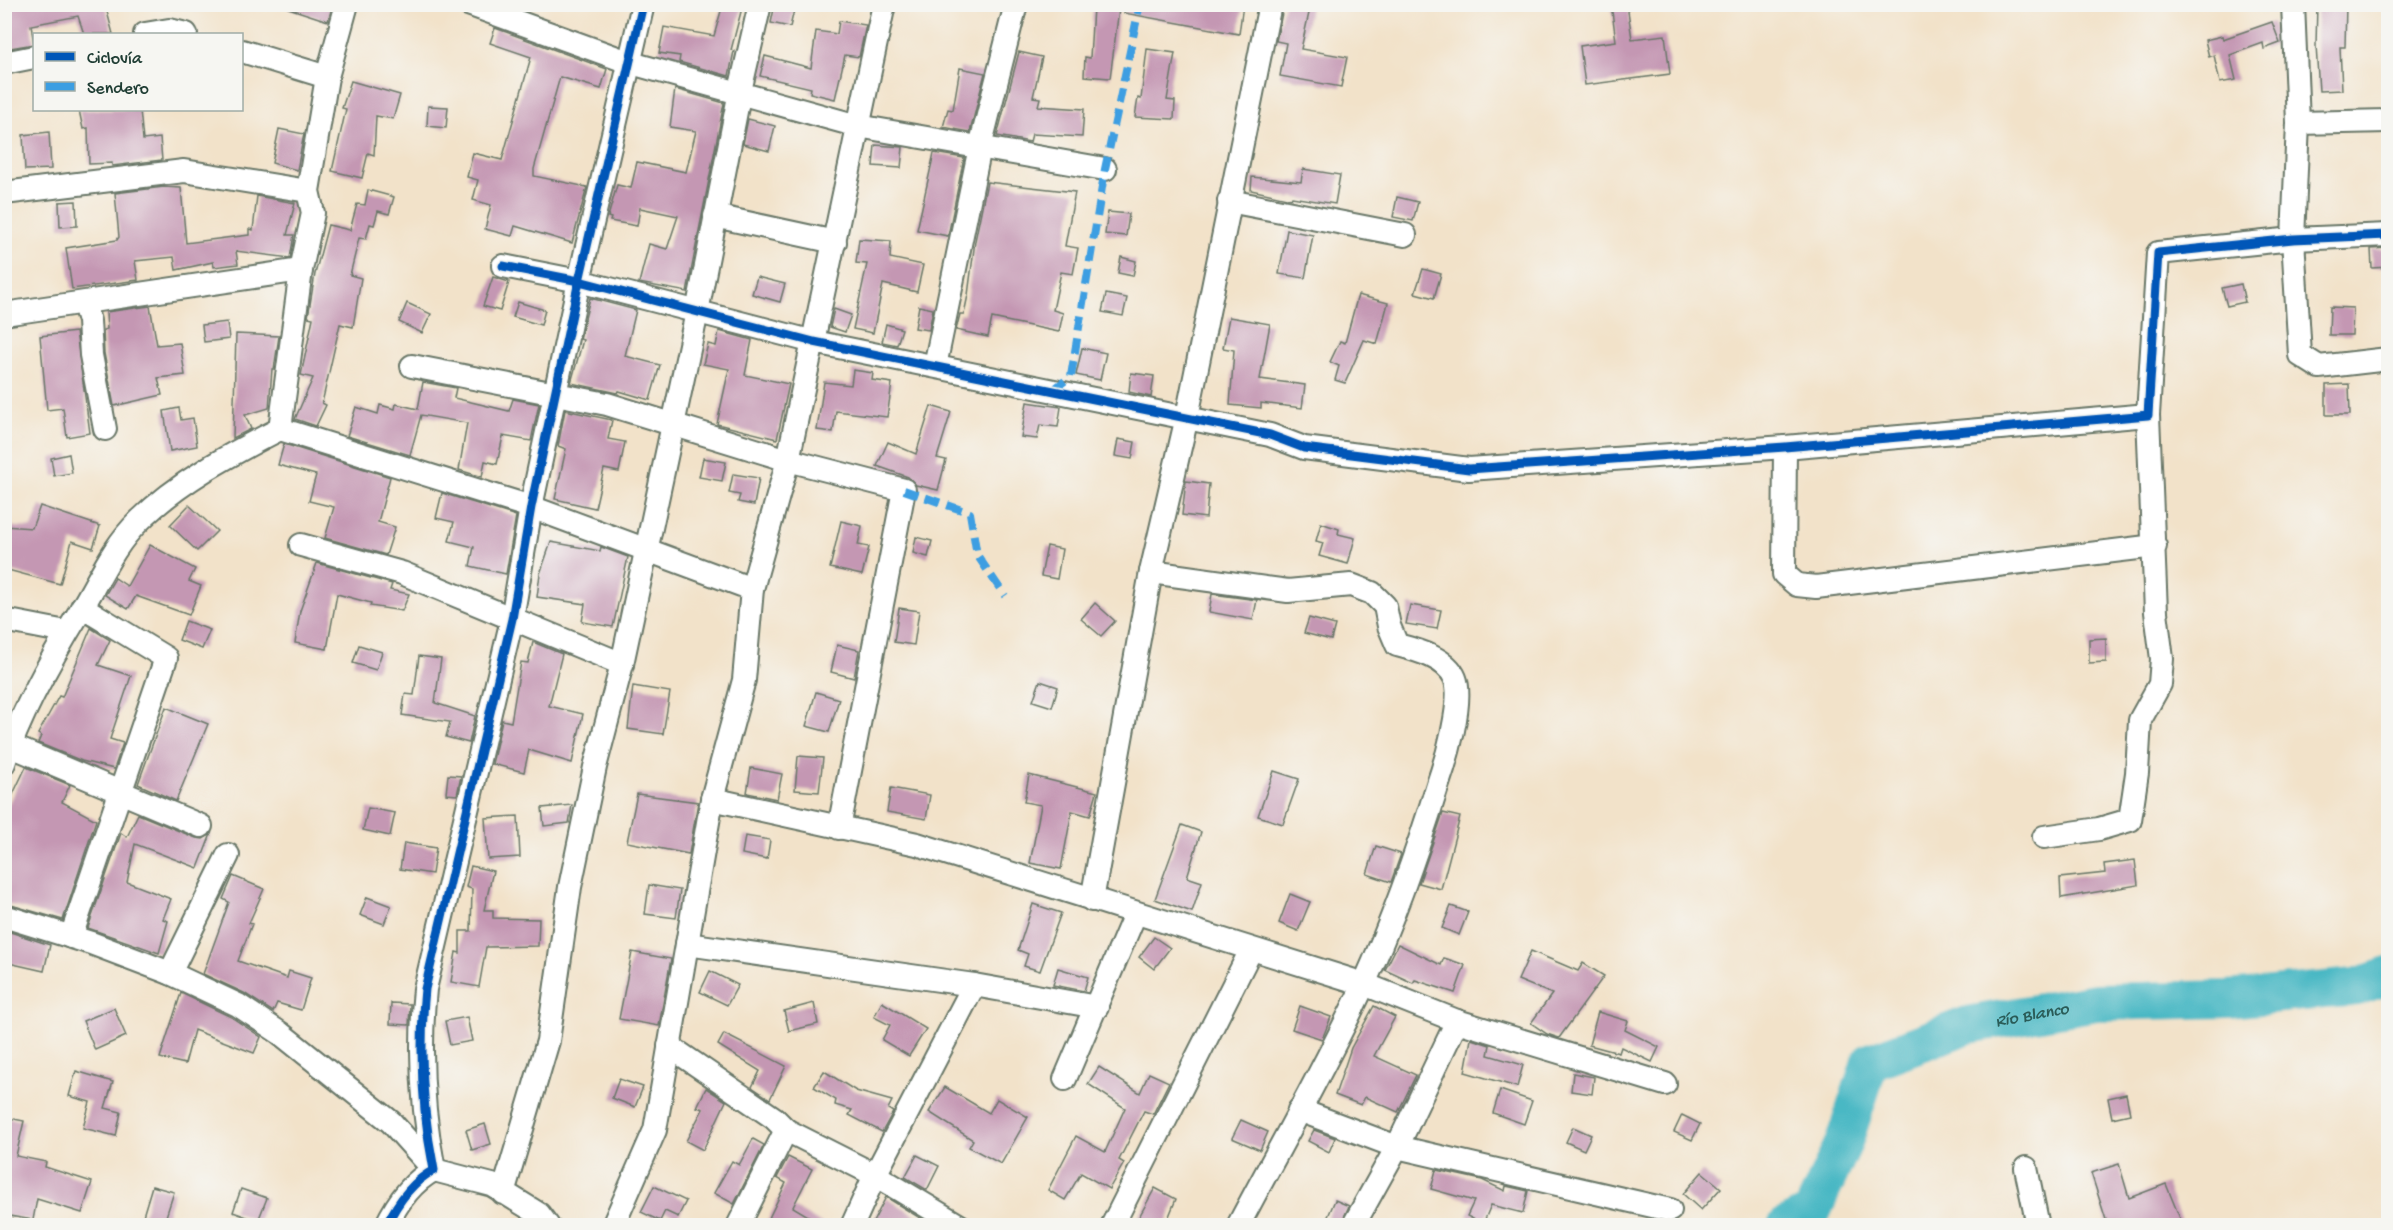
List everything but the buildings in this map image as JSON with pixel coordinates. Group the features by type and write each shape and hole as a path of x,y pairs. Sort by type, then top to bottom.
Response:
{"street":[{"path":"280,429 301,270 313,213 308,191 327,77 347,4"},
{"path":"468,4 631,63 740,91 858,126 1105,169"},
{"path":"434,1170 428,1141 420,1037 425,989 512,619 531,507 579,281 643,4"},
{"path":"503,1193 548,1041 570,887 697,312 740,91 760,4"},
{"path":"935,366 980,147 1016,4"},
{"path":"1092,900 1151,572 1186,417 1270,4"},
{"path":"2293,4 2298,123 2293,239 2300,355 2319,367 2388,359"},
{"path":"613,1226 655,1130 712,799 744,680 752,589 788,460 814,342 858,126 878,6"},
{"path":"151,33 169,30 182,33"},
{"path":"243,51 327,77"},
{"path":"4,63 33,57"},
{"path":"2298,123 2388,121"},
{"path":"4,193 184,171 308,191"},
{"path":"1229,201 1405,235"},
{"path":"715,216 835,242"},
{"path":"2044,837 2099,829 2130,820 2137,773 2140,720 2160,684 2162,659 2156,612 2148,415 2158,253 2293,239 2388,235"},
{"path":"503,266 579,281 814,342 1270,435 1304,448 1469,469 1785,447 2148,415"},
{"path":"4,314 84,304 301,270"},
{"path":"84,304 89,321 91,355 105,429"},
{"path":"412,366 557,392 607,404 788,460 904,490 839,828"},
{"path":"201,826 120,790 7,750 66,632 109,557 149,512 206,471 280,429 531,507 752,589"},
{"path":"1785,447 1785,574 1797,585 1816,587 2155,546"},
{"path":"301,545 402,573 621,664"},
{"path":"1151,572 1288,591 1351,585 1372,593 1385,606 1389,626 1397,645 1419,651 1440,662 1455,678 1456,711 1451,745 1417,854 1364,984 1238,1226"},
{"path":"71,937 166,658 82,607"},
{"path":"4,620 66,632"},
{"path":"712,799 917,844 1251,951 1364,984 1457,1021 1665,1084"},
{"path":"170,973 228,855"},
{"path":"1065,1079 1135,914"},
{"path":"4,916 71,937 170,973 238,1005 280,1033 391,1122 434,1170 492,1185 539,1214 548,1226"},
{"path":"687,944 974,985 1096,1007"},
{"path":"1112,1226 1251,951"},
{"path":"852,1226 875,1174 974,985"},
{"path":"1353,1226 1397,1148 1457,1021"},
{"path":"669,1046 774,1118 786,1130 875,1174 960,1226"},
{"path":"1299,1110 1397,1148 1670,1210"},
{"path":"738,1226 786,1130"},
{"path":"2026,1167 2038,1226"},
{"path":"386,1226 394,1207 420,1178 434,1170"}],"waterway":[{"name":"Río Blanco","path":"1786,1226 1812,1212 1844,1142 1870,1062 1968,1025 2096,1002 2228,999 2356,987 2388,976"}],"marked path":[{"path":"1053,390 1071,376 1105,169 1140,4"},
{"path":"904,490 970,513 977,555 1005,596"}],"cycle path":[{"path":"386,1226 406,1194 418,1181 434,1170 423,1080 422,1034 425,989 512,619 531,507 579,281 643,4"},
{"path":"503,266 579,281 814,342 1270,435 1304,448 1469,469 1785,447 2148,415 2158,253 2293,239 2388,235"}]}
